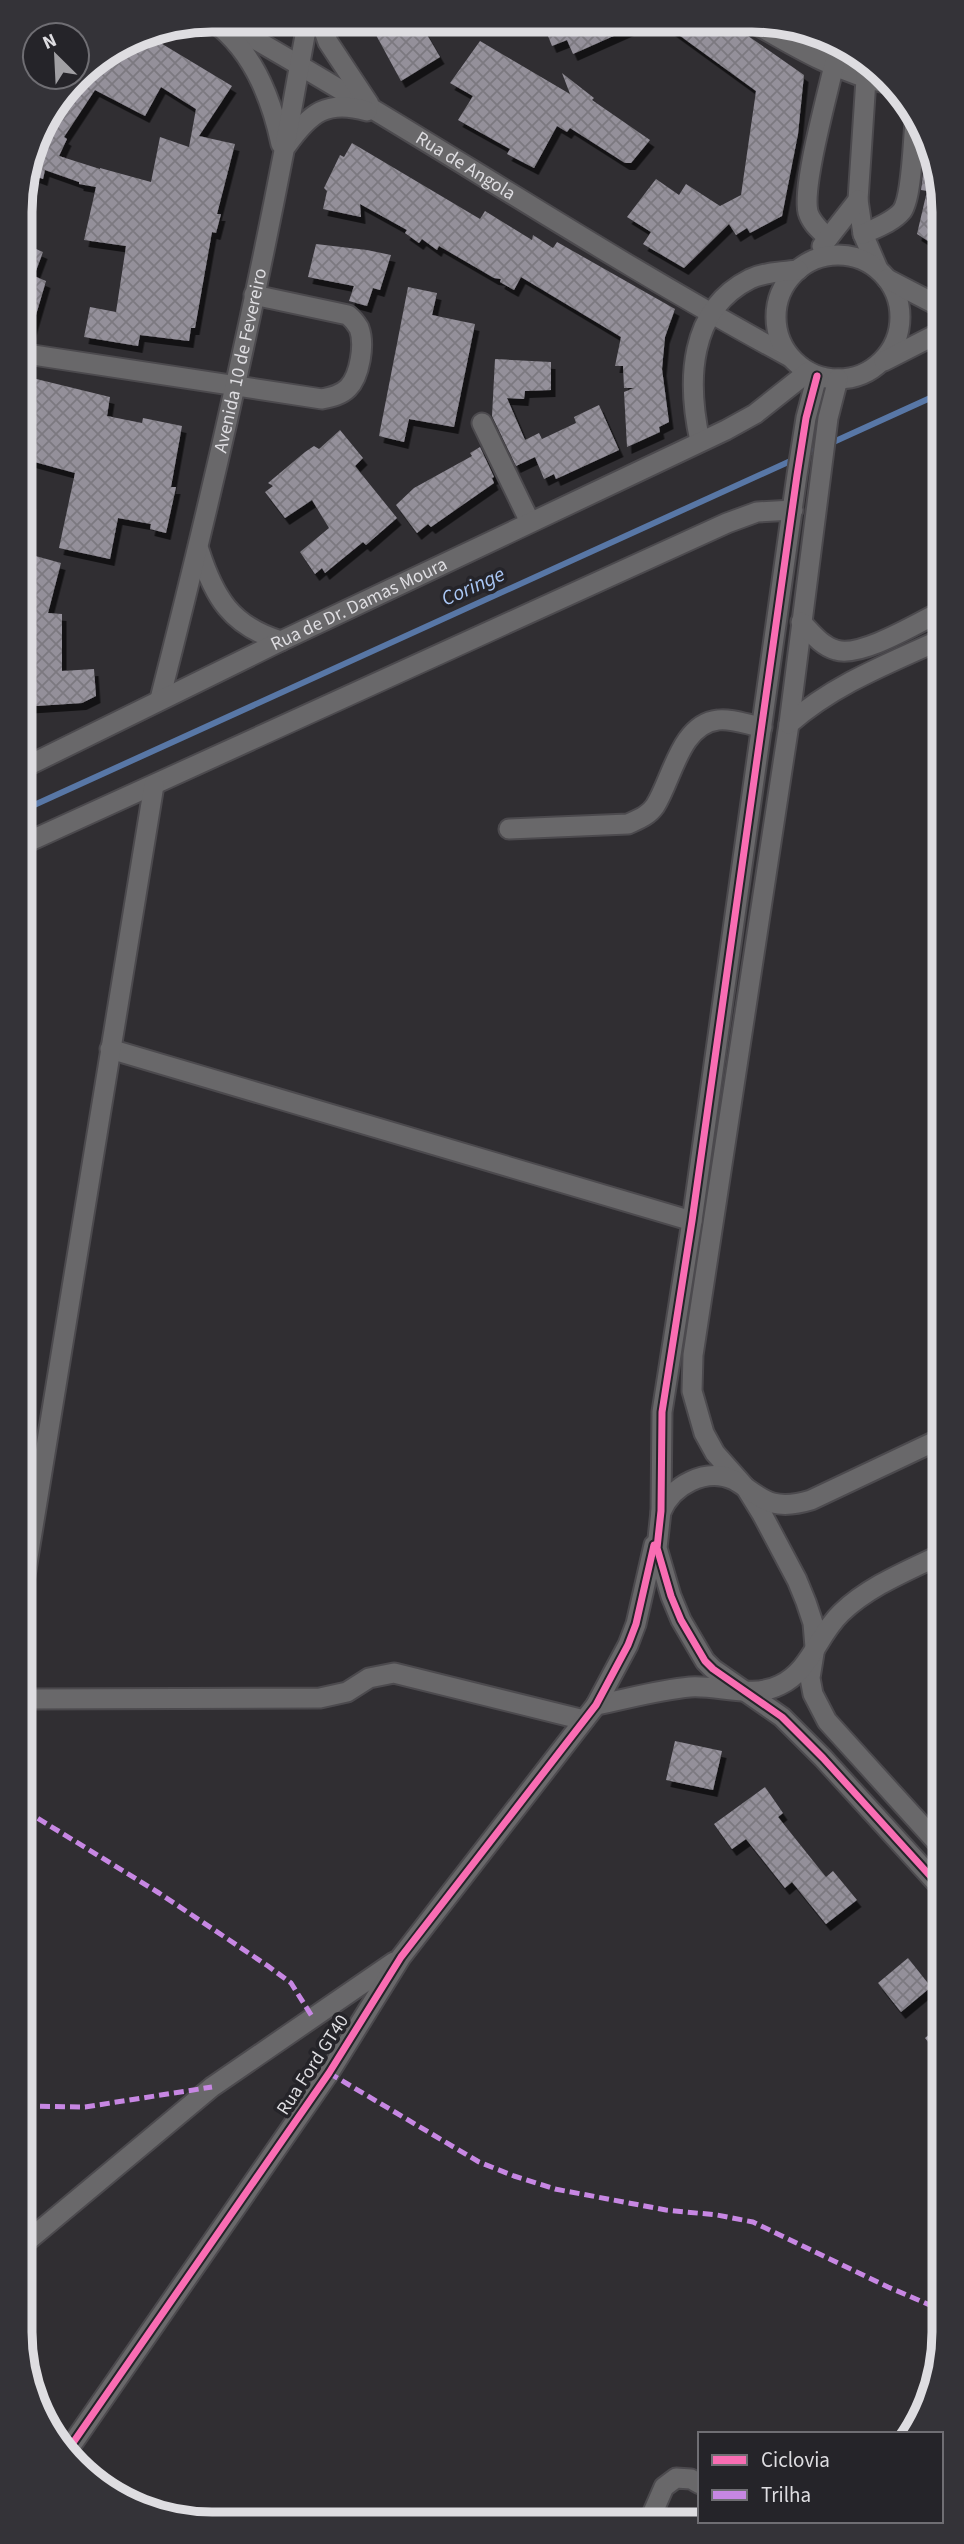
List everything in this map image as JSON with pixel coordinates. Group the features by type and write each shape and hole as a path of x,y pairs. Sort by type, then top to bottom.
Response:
{"street":[{"path":"225,32 253,66 274,110 284,153"},
{"name":"Rua de Angola","path":"242,32 710,314 790,357"},
{"name":"Avenida 10 de Fevereiro","path":"160,699 199,549 235,387 284,153 306,32"},
{"path":"324,32 328,42 378,113"},
{"path":"771,33 834,65 865,72"},
{"path":"828,238 814,224 808,210 808,200 809,180 834,65"},
{"path":"866,72 858,200 863,234 899,302 900,328 889,353 880,363"},
{"path":"284,153 307,121 335,106 347,105 378,113"},
{"path":"863,234 888,222 903,210 909,186 914,133"},
{"path":"858,200 805,266 787,282 776,312 782,343 790,357 812,374 838,379 862,373 932,337"},
{"path":"700,441 692,401 692,377 697,349 710,314 722,300 752,278 805,266 824,257 852,257 932,302"},
{"path":"32,355 322,400 342,394 351,386 356,375 361,338 355,321 348,315 254,295"},
{"path":"812,374 692,1221 662,1412 661,1511 657,1548 681,1620 705,1661 782,1717 932,1878"},
{"name":"Rua de Dr. Damas Moura","path":"32,764 160,699 755,414 812,374"},
{"path":"838,379 828,418 789,724 693,1355 692,1391 704,1433 715,1453 746,1488 797,1580 813,1623 815,1647 810,1678 813,1694 828,1721 932,1837"},
{"path":"482,423 530,522"},
{"path":"32,840 727,523 757,512 793,510"},
{"path":"199,549 211,586 230,613 262,635 281,641"},
{"path":"801,622 824,645 836,651 849,652 866,647 932,616"},
{"path":"789,724 810,705 840,687 932,644"},
{"path":"509,829 628,824 646,816 656,805 679,753 694,733 705,725 719,719 762,727"},
{"path":"32,757 47,758"},
{"path":"32,1527 154,785"},
{"path":"110,1049 692,1221"},
{"path":"661,1511 674,1492 702,1477 714,1475 725,1477 771,1503 798,1504 932,1443"},
{"name":"Rua Ford GT40","path":"71,2445 329,2073 401,1957 590,1712 628,1645 636,1624 661,1511"},
{"path":"32,1699 320,1698 347,1692 369,1678 394,1673 590,1712 689,1688 713,1686 747,1692 766,1690 787,1681 804,1668 815,1647 835,1620 857,1600 894,1577 932,1559"},
{"path":"32,2237 212,2087 401,1957"},
{"path":"653,2512 664,2487 676,2478 691,2479 698,2483"}],"building":[{"path":"382,32 425,32 440,57 401,81 376,35"},
{"path":"546,32 622,32 573,54 567,40 552,46"},
{"path":"675,32 742,32 804,75 798,134 782,216 750,233 747,228 736,235 729,224 684,268 643,244 651,232 627,217 656,179 679,195 686,184 720,206 741,195 756,91"},
{"path":"156,40 232,86 199,136 235,144 217,214 221,214 216,233 212,232 195,328 191,328 189,341 140,335 138,346 84,337 90,307 116,312 126,246 84,240 96,187 79,184 45,170 43,179 36,176 45,143 69,102 78,91 91,91 93,76 132,50","holes":["161,87 196,109 189,147 160,137 151,182 59,156 67,139 64,137 95,90 145,116"]},
{"path":"480,41 570,94 562,73 594,98 592,100 650,140 631,163 625,163 570,128 567,132 557,126 534,168 507,154 510,149 458,120 473,96 450,83"},
{"path":"352,143 480,219 485,211 532,240 533,235 553,248 557,242 675,309 665,337 662,369 669,422 659,427 660,432 627,447 624,392 634,388 624,388 623,366 615,366 621,337 521,277 514,290 500,282 501,279 494,278 439,246 437,250 422,239 419,243 405,233 407,230 360,204 361,217 323,209 327,191 324,188 340,155 344,157"},
{"path":"925,161 931,188 932,244 917,234 927,191 921,190"},
{"path":"316,244 391,255 380,290 373,288 367,306 349,301 354,286 308,277"},
{"path":"32,247 43,252 34,276 46,281 32,328"},
{"path":"408,287 437,293 432,315 475,324 454,427 409,419 404,442 379,436"},
{"path":"495,359 551,362 551,390 525,391 524,399 507,398 525,440 539,433 542,439 576,423 574,417 599,405 619,450 556,479 554,474 544,479 535,457 516,466 492,416"},
{"path":"32,378 110,397 107,416 142,423 143,418 182,426 171,487 176,487 166,533 150,529 151,524 118,518 110,559 59,548 75,473 32,461"},
{"path":"340,430 363,458 355,466 397,518 366,545 363,542 325,573 322,568 315,574 300,552 329,528 312,500 285,518 265,492 273,486 268,483 305,452 314,446 319,449"},
{"path":"480,447 494,477 494,483 431,527 428,524 417,533 396,505 414,488 472,456 470,453"},
{"path":"32,555 61,563 48,613 62,614 62,671 94,669 96,696 82,703 32,706"},
{"path":"675,1741 722,1751 713,1790 666,1780"},
{"path":"765,1787 783,1813 778,1817 826,1877 833,1871 857,1900 826,1924 792,1882 785,1888 746,1839 732,1849 714,1824"},
{"path":"908,1958 931,1987 901,2012 878,1983"},
{"path":"932,2032 932,2047 925,2038"}],"waterway":[{"name":"Coringe","path":"829,444 932,397"},
{"name":"Coringe","path":"32,806 819,448"}],"marked path":[{"path":"32,1815 159,1893 268,1966 291,1983 313,2018"},
{"path":"329,2073 479,2162 514,2176 555,2189 666,2210 753,2222 932,2306"},
{"path":"32,2106 85,2107 212,2087"}],"cycle path":[{"path":"817,376 806,418 797,475 692,1221 662,1412 661,1511 657,1548 681,1620 705,1661 782,1717 932,1878"},
{"path":"71,2445 329,2073 401,1957 596,1705 628,1645 636,1624 654,1545"}]}
